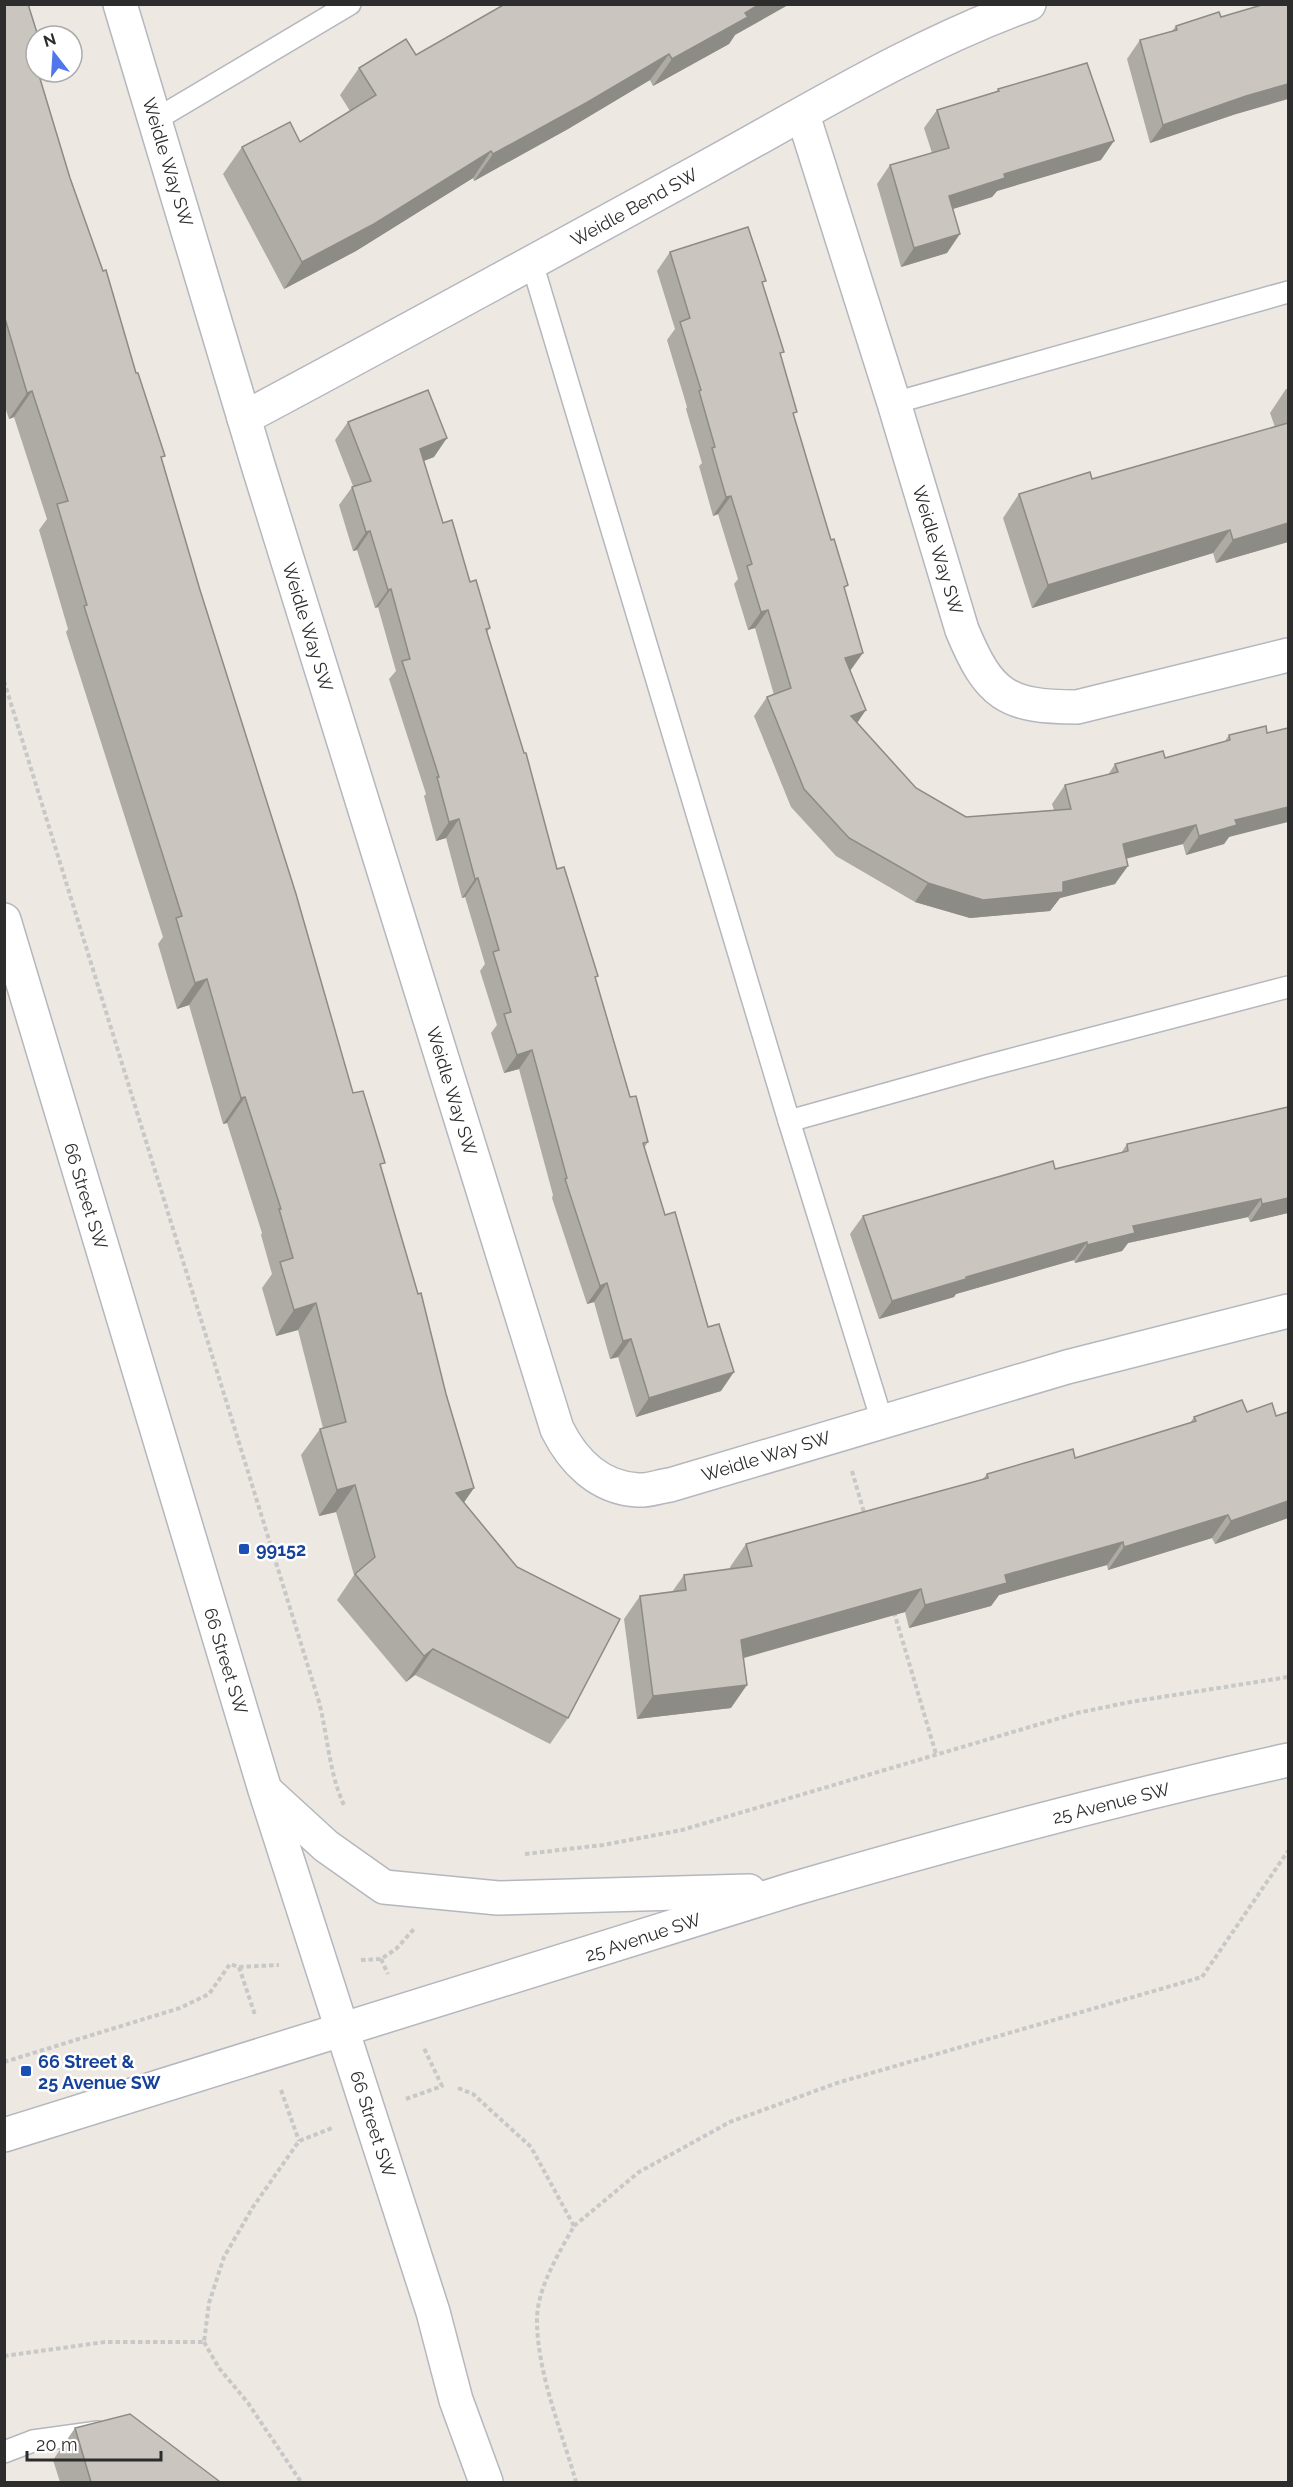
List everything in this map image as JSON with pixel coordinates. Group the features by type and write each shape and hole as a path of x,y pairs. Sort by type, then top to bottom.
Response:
{"street":[{"name":"Weidle Way SW","path":"120,4 244,418 553,1417 568,1451 590,1473 608,1484 639,1490 670,1485 1067,1367 1288,1311"},
{"name":"Weidle Bend SW","path":"244,418 803,115 883,69 990,18 1029,4"},
{"name":"Weidle Way SW","path":"803,115 894,403 962,630 975,662 994,688 1017,701 1044,707 1077,707 1288,655"},
{"name":"66 Street SW","path":"4,920 265,1790 433,2312 456,2400 486,2482"},
{"name":"25 Avenue SW","path":"4,2135 793,1889 1095,1805 1288,1760"},
{"path":"265,1790 326,1846 384,1887 498,1898 793,1889"},
{"name":"66 Street SW","path":"456,2400 466,2482"}],"lane":[{"path":"155,120 350,4"},
{"path":"532,263 789,1121 882,1421"},
{"path":"894,403 1288,292"},
{"path":"789,1121 997,1063 1288,987"},
{"path":"4,2452 33,2441 96,2432 116,2435"}],"path":[{"path":"4,681 315,1690 327,1731 333,1776 346,1808"},
{"path":"840,1433 866,1518"},
{"path":"892,1607 936,1754"},
{"path":"523,1854 603,1845 682,1830 1077,1713 1130,1702 1288,1677"},
{"path":"576,2482 543,2365 537,2319 548,2274 574,2226 639,2172 730,2121 837,2083 1203,1977 1288,1851"},
{"path":"381,1959 396,1949 416,1926"},
{"path":"4,2062 180,2008 209,1994 230,1964 239,1967"},
{"path":"458,2088 473,2094 531,2147 574,2226"},
{"path":"299,2141 253,2207 224,2257 209,2303 204,2342 219,2368 248,2403 301,2482"},
{"path":"4,2356 105,2342 204,2342"}],"building":[{"path":"4,4 28,4 34,24 24,24 24,84 42,84 70,178 103,271 106,270 136,373 138,373 165,456 161,457 200,590 296,894 353,1093 363,1091 385,1163 380,1164 418,1294 421,1293 446,1394 474,1488 456,1493 517,1567 620,1619 568,1718 433,1649 424,1656 355,1574 375,1557 355,1485 337,1490 320,1429 346,1422 316,1303 294,1310 280,1262 293,1258 279,1209 281,1209 245,1097 241,1098 207,979 195,983 176,918 182,916 84,606 87,605 57,504 68,501 32,391 27,393 4,315"},
{"path":"505,4 760,4 745,13 748,17 672,59 669,54 493,154 491,151 374,224 302,262 242,147 290,122 300,142 376,95 359,68 406,39 416,55"},
{"path":"1265,4 1288,4 1288,84 1163,125 1140,40 1177,30 1176,26 1219,12 1221,17"},
{"path":"1087,63 1114,141 1004,174 1005,178 949,196 960,234 914,248 890,165 949,148 937,110 999,91 998,89"},
{"path":"748,227 766,281 762,282 784,352 780,353 797,412 793,413 831,540 834,539 848,585 844,587 863,653 845,658 866,710 851,716 916,788 966,817 1071,809 1065,785 1118,772 1115,764 1163,751 1165,758 1230,740 1229,735 1266,726 1267,733 1288,728 1288,807 1235,820 1237,825 1199,836 1196,825 1123,844 1128,866 1063,882 1063,892 983,900 928,883 849,838 804,789 767,697 791,688 768,610 761,612 747,566 752,564 731,496 726,497 712,448 715,447 699,391 701,390 680,322 690,318 670,252"},
{"path":"428,390 447,438 420,449 443,523 452,520 470,582 476,580 490,628 486,629 524,753 526,753 557,869 564,867 598,976 595,977 630,1097 636,1096 648,1142 643,1143 665,1215 675,1212 708,1327 719,1324 734,1372 649,1398 631,1339 623,1341 607,1283 600,1286 565,1179 567,1178 532,1050 517,1055 504,1014 511,1012 493,952 499,950 478,878 475,879 459,819 449,822 437,777 439,777 402,661 410,659 391,589 388,590 370,531 366,532 352,487 371,481 348,422"},
{"path":"1288,423 1288,523 1233,540 1230,530 1048,585 1019,494 1090,472 1092,479"},
{"path":"1288,1107 1288,1198 1262,1204 1261,1199 1133,1226 1135,1233 1087,1245 1087,1242 892,1301 863,1216 1053,1161 1055,1169 1128,1151 1127,1144"},
{"path":"1242,1400 1247,1412 1272,1403 1276,1416 1288,1412 1288,1501 1231,1521 1228,1515 1124,1547 1123,1542 1005,1575 1007,1583 925,1605 921,1589 741,1640 747,1685 653,1696 640,1596 686,1590 684,1575 752,1566 746,1544 988,1478 987,1474 1073,1449 1075,1458 1196,1421 1194,1417"},
{"path":"130,2414 219,2482 91,2482 75,2428"}],"place":[{"name":"99152","path":"244,1549"},
{"name":"66 Street & 25 Avenue SW","path":"26,2071"}]}
